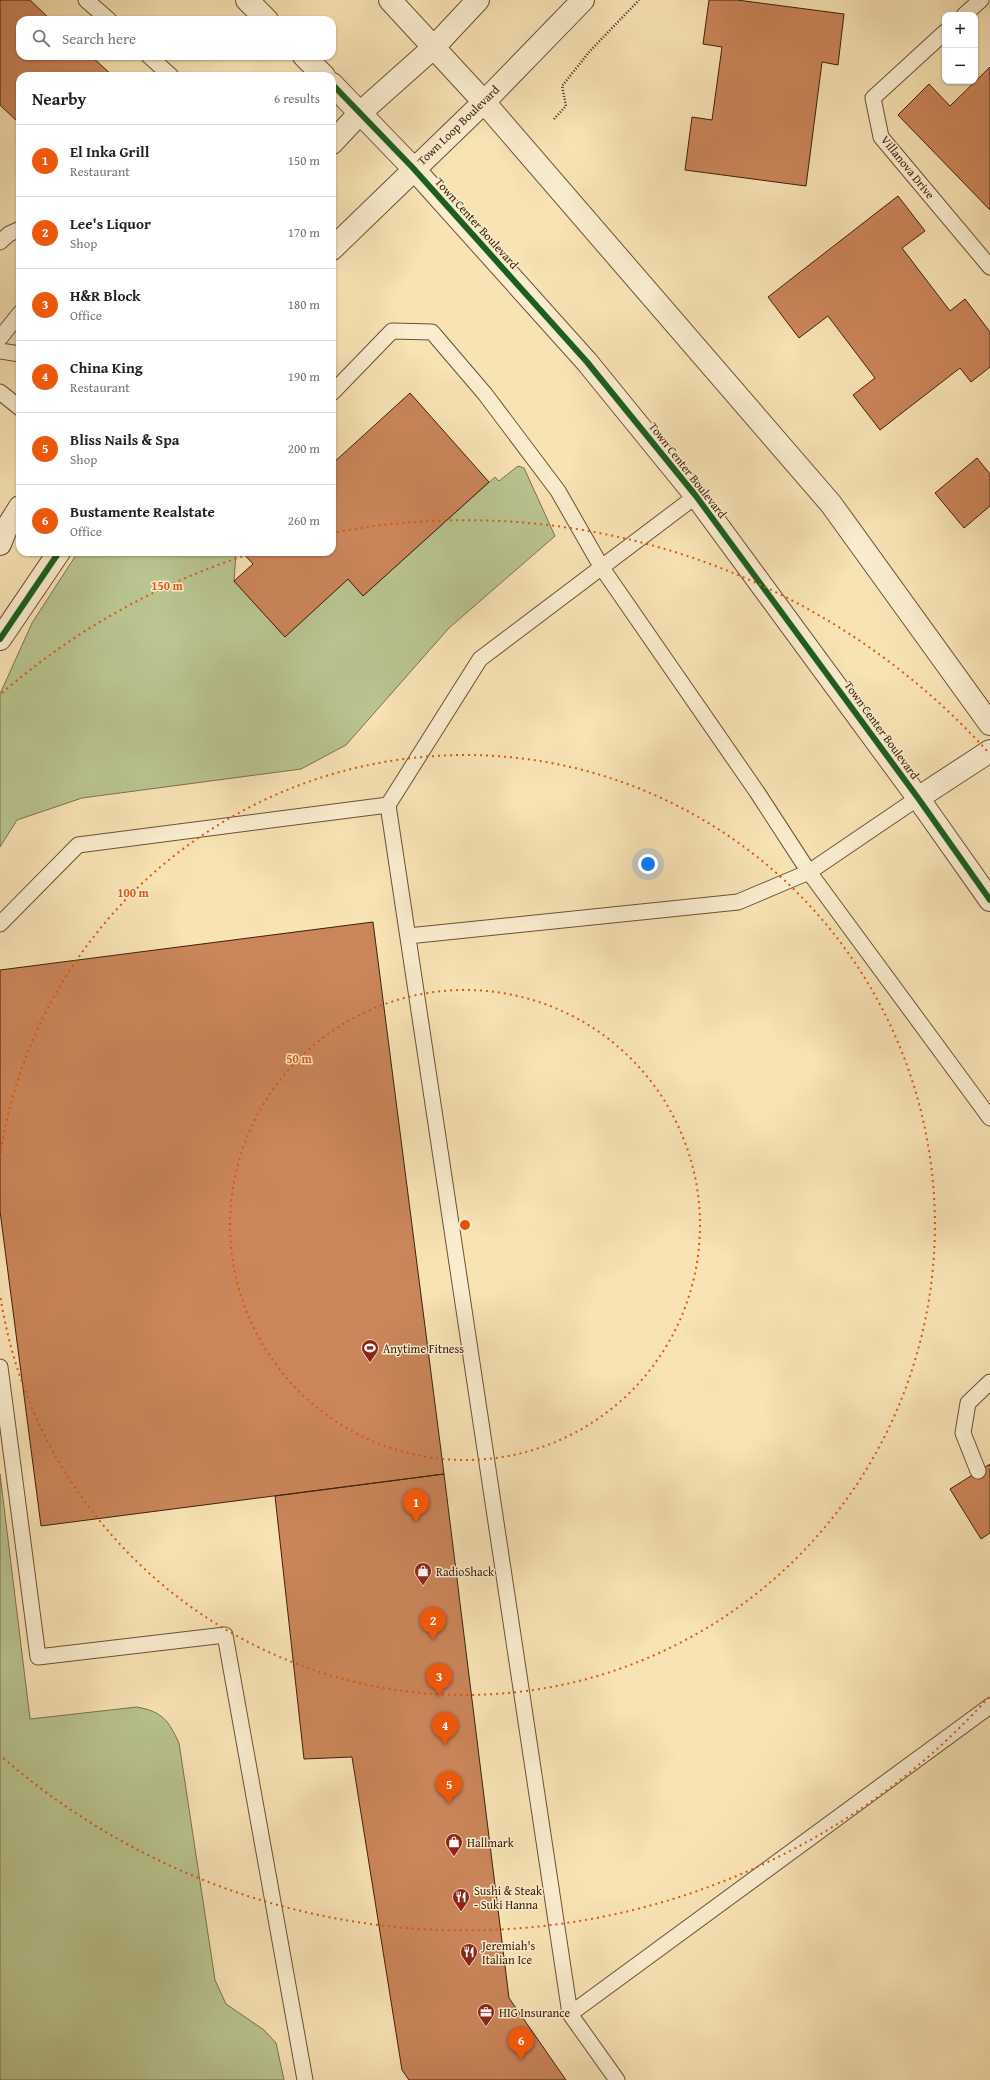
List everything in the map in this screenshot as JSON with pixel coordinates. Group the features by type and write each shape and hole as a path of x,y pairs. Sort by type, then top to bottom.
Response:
{"street":[{"path":"247,0 263,16"},
{"path":"390,0 484,102 831,504 990,724"},
{"path":"336,139 360,113 434,47 478,0"},
{"name":"Town Loop Boulevard","path":"336,245 484,102 583,0"},
{"path":"308,60 320,72"},
{"name":"Town Center Boulevard","path":"336,88 414,168 587,362 696,496 918,798 990,900"},
{"path":"0,544 6,529 16,513"},
{"path":"0,639 56,556"},
{"path":"918,798 990,751"}],"lane":[{"path":"86,0 104,16"},
{"path":"967,12 981,0"},
{"name":"Villanova Drive","path":"942,35 873,98 881,137 990,266"},
{"path":"153,60 167,72"},
{"path":"0,242 9,234 16,231"},
{"path":"0,338 16,319"},
{"path":"336,389 392,331 432,332 485,394 558,491 602,568 757,792 809,872 990,1118"},
{"path":"0,351 16,353"},
{"path":"0,392 16,405"},
{"path":"617,2080 570,2014 388,805 480,659 696,496"},
{"path":"408,936 738,902 809,872 918,798"},
{"path":"0,924 78,845 388,805"},
{"path":"0,1367 38,1657 225,1635 305,2080"},
{"path":"978,1471 963,1433 968,1403 990,1382"},
{"path":"570,2014 990,1706"}],"path":[{"path":"554,119 566,106 562,86 590,51 639,0"}],"green space":[{"path":"518,466 524,468 555,536 449,628 346,745 301,769 82,798 17,820 0,847 0,694 32,623 75,556 236,556 234,581 285,637 348,579 363,596 495,477 499,481"},
{"path":"0,1474 30,1719 137,1707 159,1715 168,1723 179,1743 215,1980 226,2004 264,2030 276,2043 284,2080 0,2080"}],"building":[{"path":"0,0 30,0 47,16 16,16 16,60 95,60 109,72 16,72 16,120 0,105"},
{"path":"709,0 737,0 844,14 838,65 822,62 806,186 685,170 692,117 712,120 722,47 703,44"},
{"path":"990,67 990,210 898,115 929,84 950,106 973,84 978,84 978,79"},
{"path":"898,196 925,231 902,248 950,311 965,299 990,332 990,367 971,382 960,368 880,430 853,395 875,378 828,316 799,338 768,297"},
{"path":"410,393 489,482 363,596 348,579 285,637 234,581 253,564 246,556 336,556 336,460"},
{"path":"977,458 990,474 990,506 964,528 935,493"},
{"path":"373,922 444,1474 41,1526 0,1211 0,970"},
{"path":"990,1464 990,1533 981,1539 950,1489"},
{"path":"444,1474 509,1998 566,2080 409,2080 402,2070 352,1757 304,1759 275,1496"}],"cycle path":[{"path":"336,88 413,168 587,362 696,496 918,798 990,900"},
{"path":"0,639 56,556"}],"place":[{"name":"Anytime Fitness","path":"370,1363"},
{"name":"El Inka Grill","path":"416,1522"},
{"name":"RadioShack","path":"423,1586"},
{"name":"Lee's Liquor","path":"433,1640"},
{"name":"H&R Block","path":"439,1696"},
{"name":"China King","path":"445,1745"},
{"name":"Bliss Nails & Spa","path":"449,1804"},
{"name":"Hallmark","path":"454,1857"},
{"name":"Sushi & Steak - Suki Hanna","path":"461,1912"},
{"name":"Jeremiah's Italian Ice","path":"469,1967"},
{"name":"HIG Insurance","path":"486,2027"},
{"name":"Bustamente Realstate","path":"521,2060"}]}
